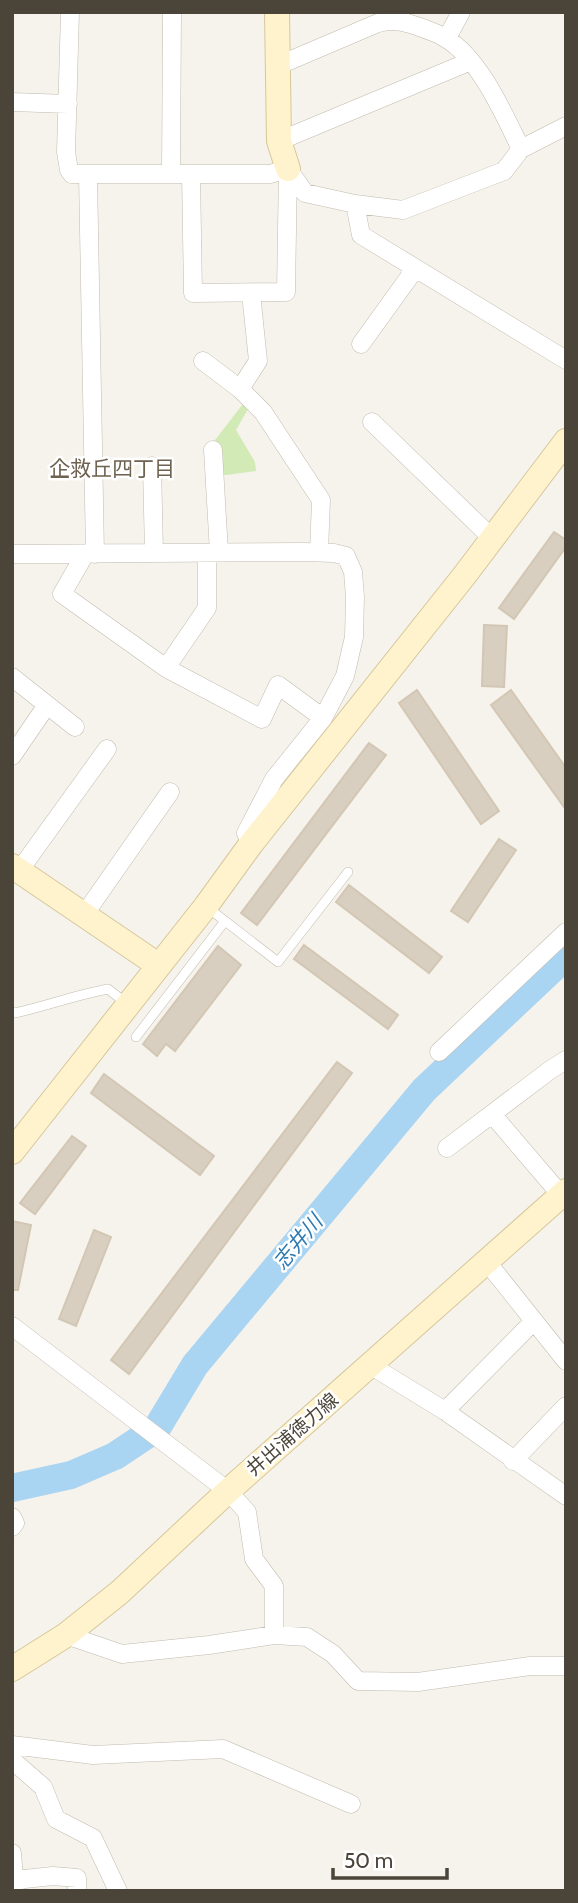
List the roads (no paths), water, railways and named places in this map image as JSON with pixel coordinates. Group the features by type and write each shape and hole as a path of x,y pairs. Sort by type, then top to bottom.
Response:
{"street":[{"path":"70,12 66,152 72,174 270,174 288,169"},
{"path":"171,174 172,12"},
{"path":"277,12 279,141 288,169 305,192 355,204 403,210 504,171 520,149 566,126"},
{"path":"447,38 461,12"},
{"path":"277,66 386,21 413,24 447,38 471,61 494,94 520,149"},
{"path":"279,141 471,61"},
{"path":"12,102 68,104"},
{"path":"191,174 193,293 286,292 288,169"},
{"path":"88,175 90,554 62,594 166,668 262,719 278,685 323,718"},
{"path":"355,204 361,235 566,360"},
{"path":"361,344 415,269"},
{"path":"240,389 258,361 251,293"},
{"path":"203,362 240,389 263,412 321,500 319,552"},
{"path":"372,422 493,539"},
{"path":"12,1152 206,906 251,844 493,539 566,441"},
{"path":"166,668 206,608 213,552 213,450"},
{"path":"152,466 154,553"},
{"path":"12,554 319,552 346,556 353,572 355,597 354,637 345,676 323,718 274,779 246,833 251,844"},
{"path":"12,677 75,727"},
{"path":"12,756 47,705"},
{"path":"107,749 16,869 158,965"},
{"path":"84,915 170,792"},
{"path":"439,1052 566,932"},
{"path":"447,1148 566,1060"},
{"path":"492,1114 563,1193"},
{"name":"井出浦徳力線","path":"12,1669 66,1635 120,1592 228,1491 563,1193"},
{"path":"487,1262 566,1360"},
{"path":"445,1411 534,1321"},
{"path":"12,1326 228,1491 247,1513 254,1559 274,1586 274,1634"},
{"path":"370,1365 445,1411 566,1496"},
{"path":"513,1461 566,1406"},
{"path":"12,1517 15,1523 12,1527"},
{"path":"66,1635 122,1654 209,1645 274,1634 307,1637 334,1654 358,1681 418,1682 530,1666 566,1667"},
{"path":"12,1745 93,1755 223,1749 351,1804"},
{"path":"12,1760 43,1787 56,1819 93,1838 117,1891"},
{"path":"12,1853 15,1885 53,1877 77,1878 77,1891"}],"lane":[{"path":"206,906 278,962 348,872"},
{"path":"136,1037 225,921"},
{"path":"12,1012 108,989 127,1004"}],"waterway":[{"name":"志井川","path":"12,1488 71,1475 115,1456 157,1428 195,1365 424,1090 566,956"}],"district":[{"name":"企救丘四丁目","path":"112,469"}]}
